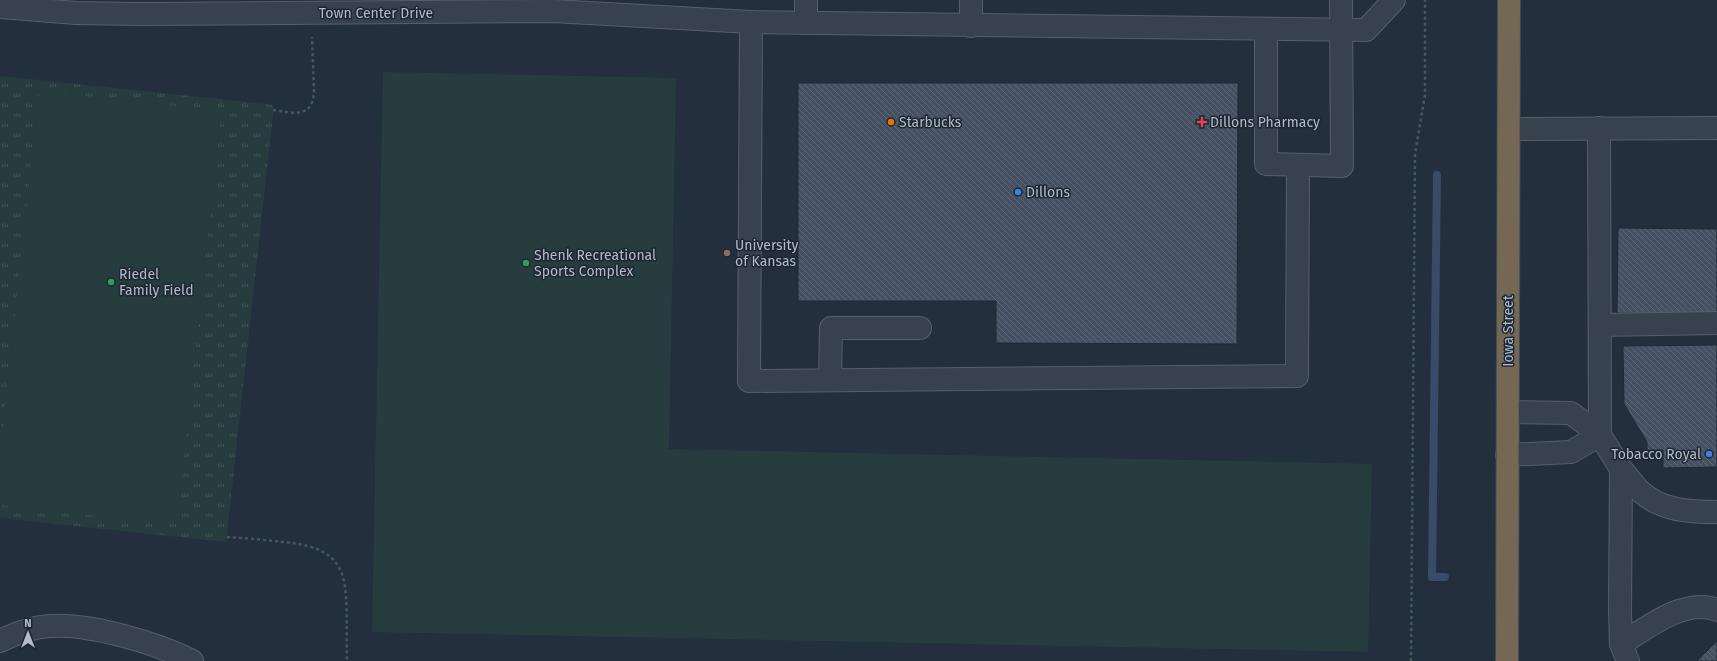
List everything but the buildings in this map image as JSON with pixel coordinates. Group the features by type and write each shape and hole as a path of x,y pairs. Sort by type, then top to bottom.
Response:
{"highway":[{"name":"Iowa Street","path":"1507,661 1509,0"}],"street":[{"path":"806,0 806,23"},
{"path":"971,0 971,26"},
{"path":"1266,30 1266,164 1342,166 1341,0"},
{"name":"Town Center Drive","path":"0,7 76,12 141,7 312,13 553,6 751,22 1266,30 1366,30 1394,0"},
{"path":"751,22 749,381 1297,376 1298,165"},
{"path":"1600,128 1600,435"},
{"path":"1509,129 1717,128"},
{"path":"1600,325 1717,324"},
{"path":"830,380 831,328 920,328"},
{"path":"1508,412 1571,413 1600,435 1621,469 1640,492 1657,504 1688,512 1717,512"},
{"path":"1507,455 1571,452 1600,435"},
{"path":"1621,469 1620,612 1625,652"},
{"path":"1625,652 1668,615 1687,607 1712,608 1717,610"},
{"path":"0,641 20,631 50,626 88,629 135,639 192,661"}],"path":[{"path":"1411,661 1415,154 1425,95 1425,0"},
{"path":"273,110 297,113 305,112 310,107 313,100 312,13"},
{"path":"227,536 304,544 317,548 327,554 341,574 345,587 347,661"}],"green space":[{"name":"Shenk Recreational Sports Complex","path":"383,72 676,78 669,449 1372,464 1368,652 372,632"},
{"name":"Riedel Family Field","path":"0,76 274,105 226,542 0,518"},
{"name":"Riedel Family Field","path":"39,91 221,111 177,524 0,505 0,453"}],"waterway":[{"path":"1437,175 1432,577 1445,577"}],"place":[{"name":"Starbucks","path":"891,122"},
{"name":"Dillons Pharmacy","path":"1202,122"},
{"name":"Dillons","path":"1018,192"},
{"name":"University of Kansas","path":"727,253"},
{"name":"Shenk Recreational Sports Complex","path":"526,263"},
{"name":"Riedel Family Field","path":"111,282"},
{"name":"Tobacco Royal","path":"1709,454"}]}
